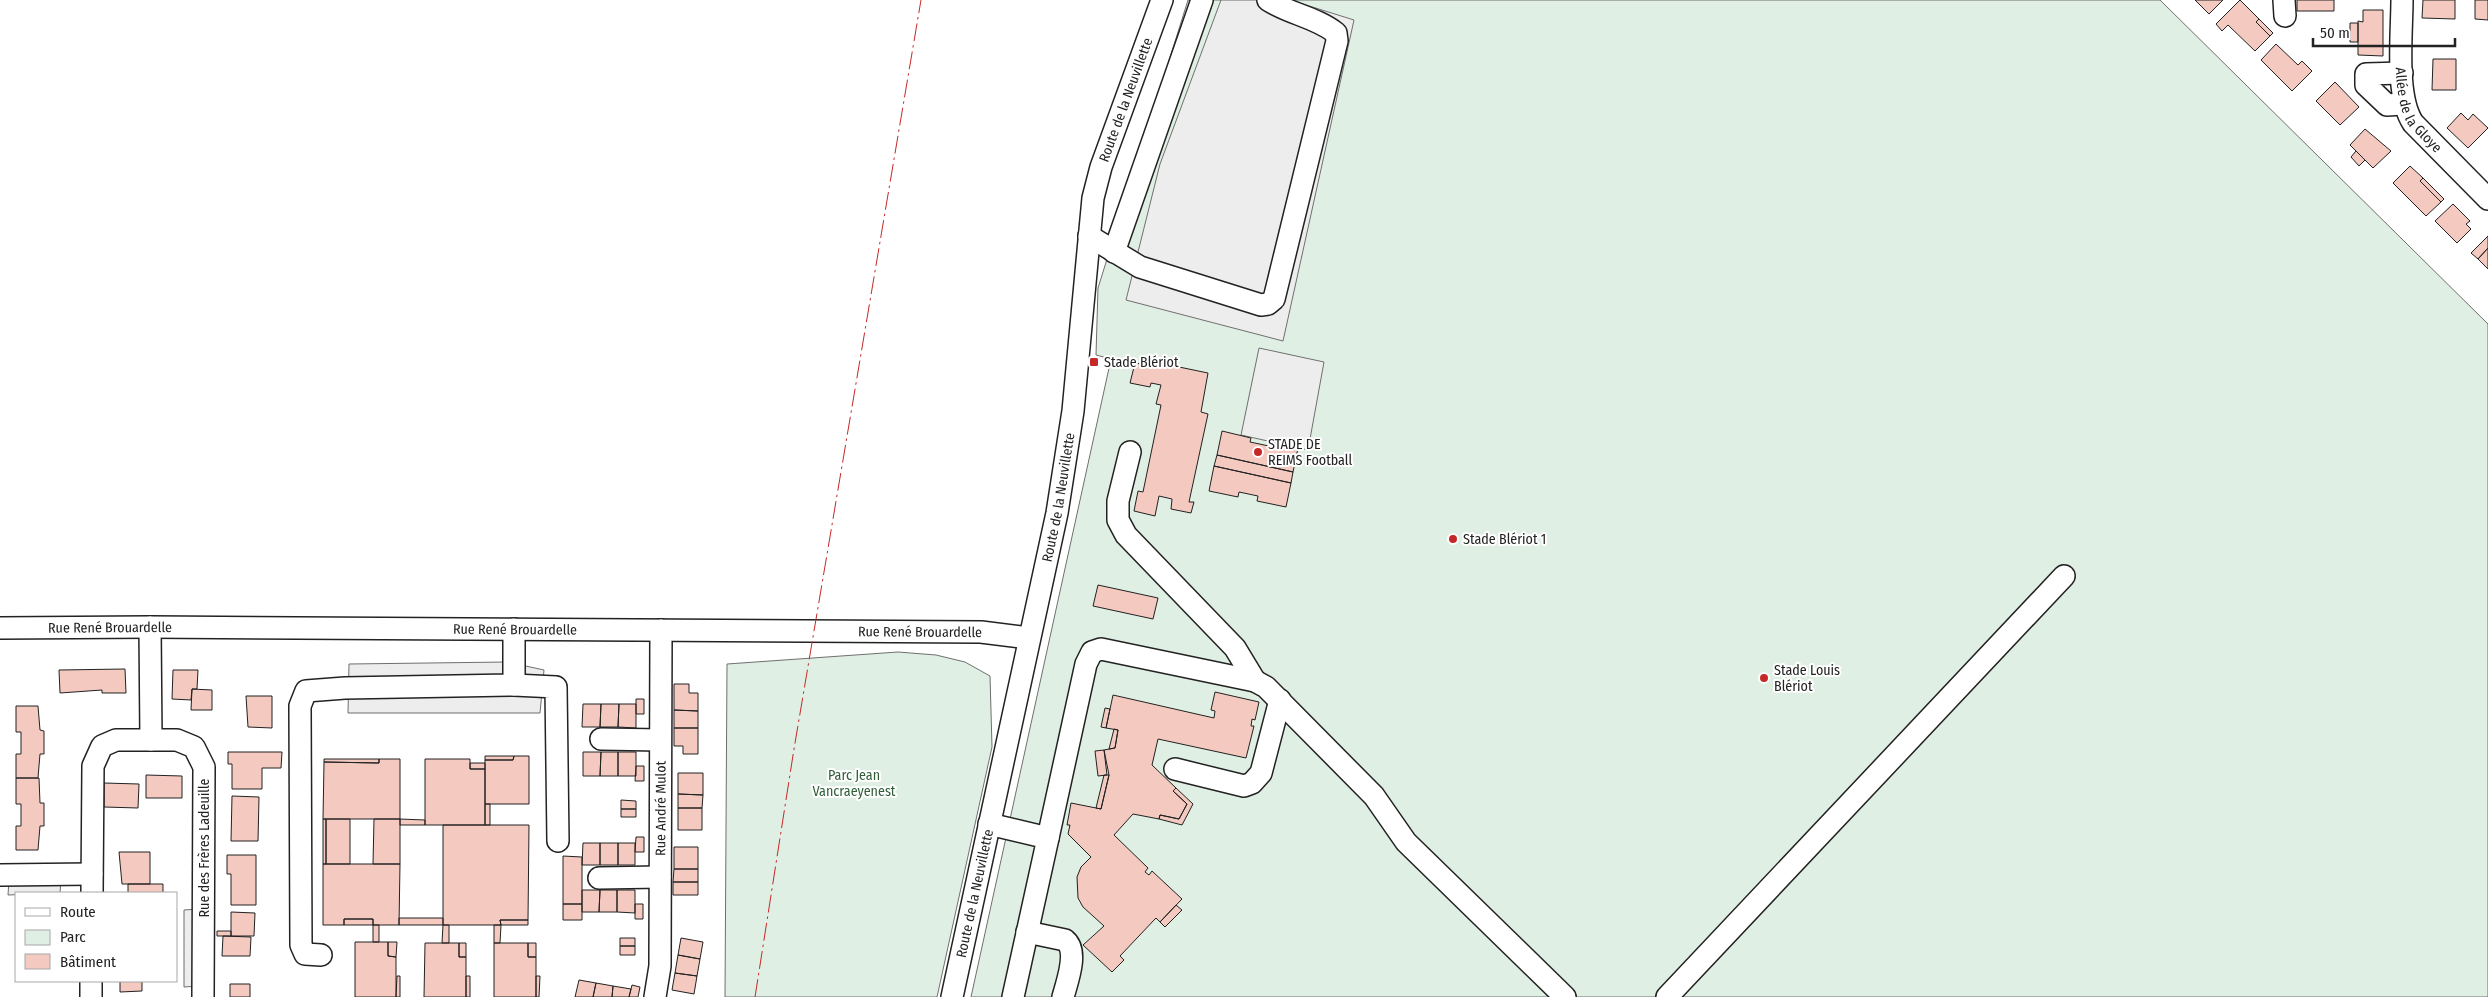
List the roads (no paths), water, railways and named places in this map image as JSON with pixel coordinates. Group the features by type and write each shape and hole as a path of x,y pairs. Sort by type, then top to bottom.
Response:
{"street":[{"name":"Route de la Neuvillette","path":"952,997 1057,513 1073,411 1093,198 1101,167 1162,0"},
{"path":"1114,252 1202,0"},
{"path":"1089,236 1140,267 1252,303 1261,305 1274,299 1337,41 1336,33 1328,26 1280,8 1268,0"},
{"name":"Allée de la Gloye","path":"2402,0 2403,104 2413,123 2488,199"},
{"path":"2402,73 2366,74 2366,85 2387,105 2403,104"},
{"path":"1130,452 1118,501 1118,520 1126,535 1235,648 1255,681"},
{"path":"1667,997 2064,576"},
{"path":"150,627 151,740"},
{"name":"Rue René Brouardelle","path":"0,628 150,627 982,632 1029,638"},
{"path":"514,630 514,685"},
{"name":"Rue André Mulot","path":"654,997 660,966 661,630"},
{"path":"1012,997 1086,664 1092,652 1101,649 1255,681 1266,687 1374,796 1406,842 1565,997"},
{"path":"321,955 305,954 301,945 300,706 306,692 345,688 514,685 556,687 558,842"},
{"path":"1174,769 1244,786 1252,783 1261,773 1280,700"},
{"name":"Rue des Frères Ladeuille","path":"92,884 93,766 102,746 116,740 177,740 194,747 204,768 203,997"},
{"path":"601,740 660,740"},
{"path":"989,824 1048,838"},
{"path":"0,875 92,884"},
{"path":"599,878 660,878"},
{"path":"1027,932 1065,940 1069,943 1072,955 1063,997"},
{"path":"91,982 91,997"}],"place":[{"name":"Stade Blériot","path":"1094,362"},
{"name":"STADE DE REIMS Football","path":"1258,452"},
{"name":"Stade Blériot 1","path":"1453,539"},
{"name":"Stade Louis Blériot","path":"1764,678"}],"park label":[{"name":"Parc Jean Vancraeyenest","path":"854,784"}]}
